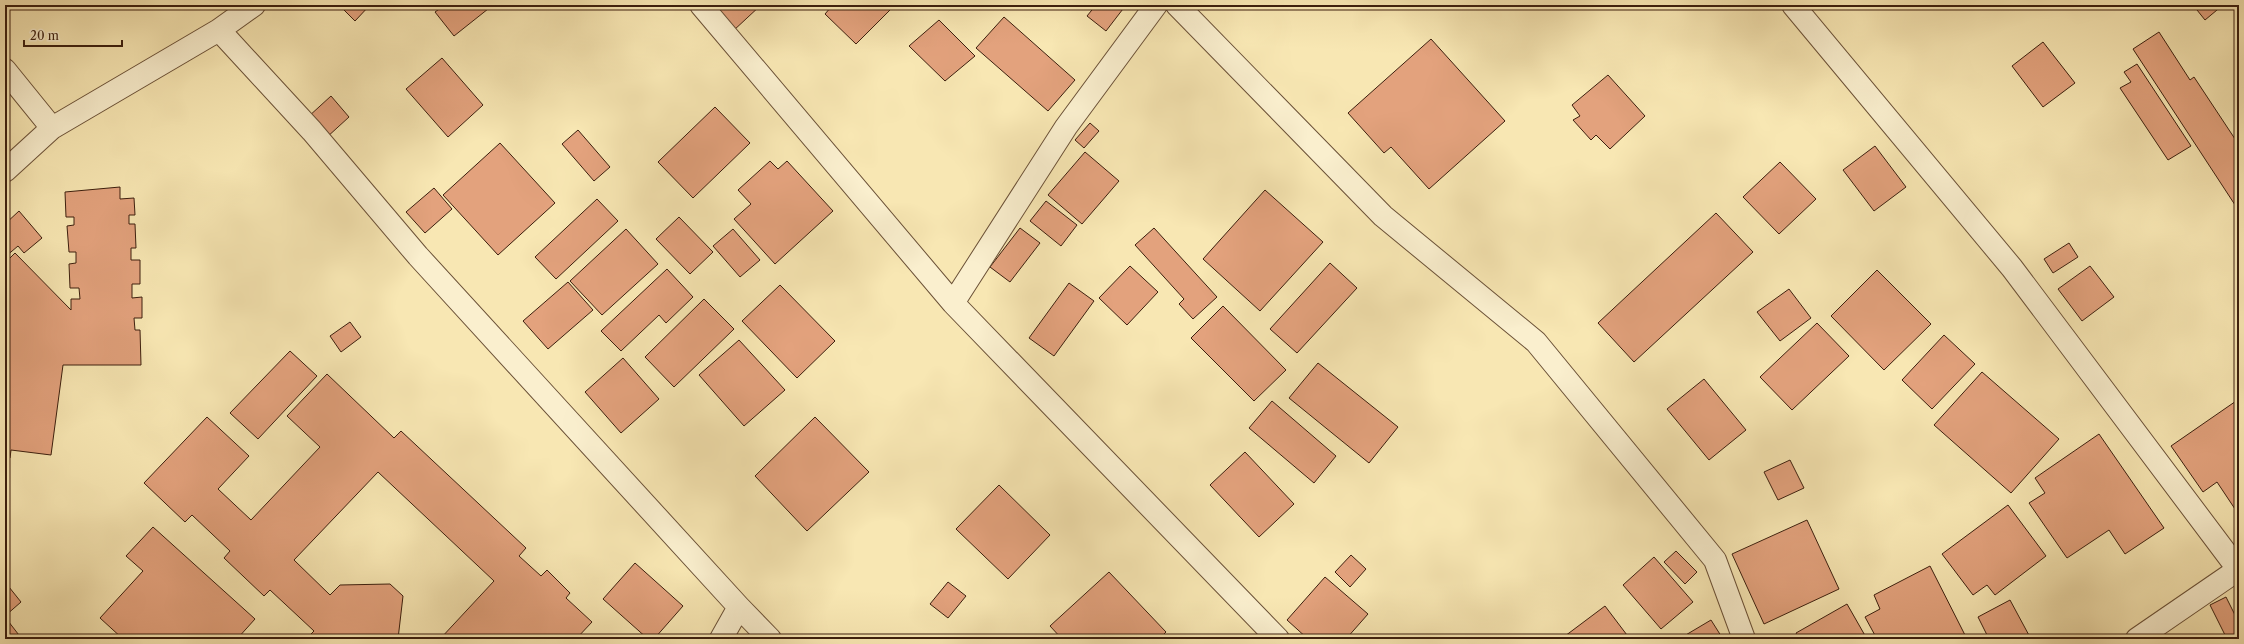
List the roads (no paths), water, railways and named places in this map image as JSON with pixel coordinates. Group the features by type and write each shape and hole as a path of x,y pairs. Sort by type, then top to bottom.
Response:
{"street":[{"path":"5,171 52,128 220,30 254,5"},
{"path":"701,5 953,302 1278,639"},
{"path":"953,302 1066,127 1156,5"},
{"path":"1177,5 1382,216 1536,342 1715,560 1744,639"},
{"path":"1793,5 2012,268 2238,569 2137,639"},
{"path":"220,30 312,131 418,256 770,639"},
{"path":"5,70 52,128"},
{"path":"721,639 739,607"}]}
